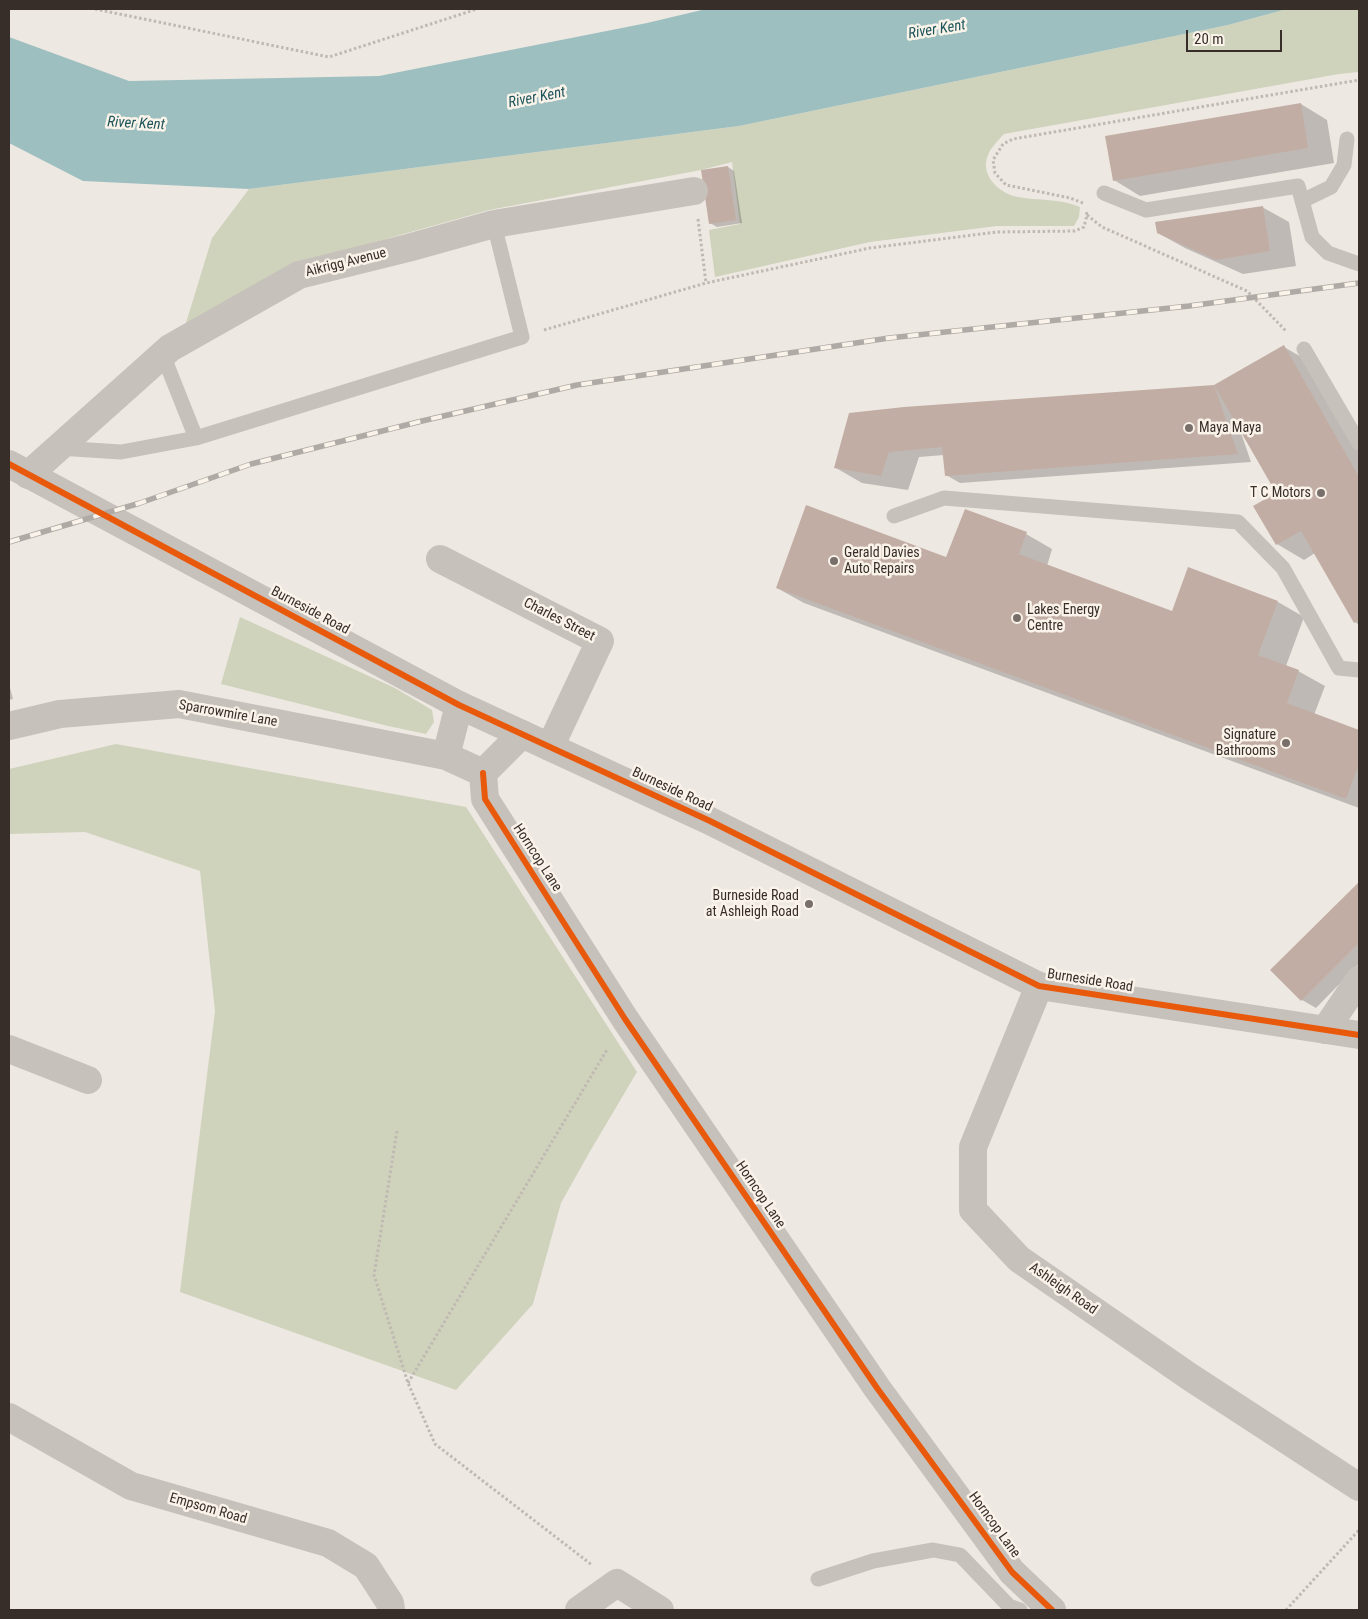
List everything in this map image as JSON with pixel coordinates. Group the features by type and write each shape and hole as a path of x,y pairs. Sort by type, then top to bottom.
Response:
{"street":[{"name":"Aikrigg Avenue","path":"19,469 58,448 170,348 299,275 494,224 694,191"},
{"name":"Burneside Road","path":"19,469 459,705 710,821 1039,986 1359,1035"},
{"name":"Charles Street","path":"440,559 600,642 550,747"},
{"name":"Sparrowmire Lane","path":"9,726 60,714 179,704 446,756 483,773"},
{"path":"446,756 459,705"},
{"path":"483,773 522,734"},
{"name":"Horncop Lane","path":"483,773 485,799 625,1019 877,1388 1012,1572 1052,1610"},
{"path":"1325,1030 1359,980"},
{"name":"Ashleigh Road","path":"1039,986 973,1147 973,1210 1019,1259 1190,1377 1359,1487"},
{"path":"9,1049 88,1080"},
{"name":"Empsom Road","path":"9,1417 131,1486 328,1543 366,1566 390,1603 392,1610"},
{"path":"579,1610 617,1583 660,1610"}],"lane":[{"path":"1302,201 1332,187 1344,165 1348,138"},
{"path":"1104,192 1146,210 1298,186 1312,237 1328,252 1359,264"},
{"path":"58,448 121,452 196,438 522,336 494,224"},
{"path":"1304,349 1359,443"},
{"path":"162,355 196,438"},
{"path":"894,516 944,498 1238,522 1283,568 1339,668 1359,670"},
{"path":"818,1579 873,1561 933,1550 960,1555 1009,1606 1020,1610"}],"path":[{"path":"95,9 329,58 477,9"},
{"path":"522,336 706,283 870,248 997,232 1075,231 1084,227 1087,215 1084,203 1070,198 1006,184 995,173 993,160 1002,144 1013,139 1359,80"},
{"path":"694,191 706,283"},
{"path":"1087,215 1102,227 1247,292 1304,349"},
{"path":"408,1383 625,1019"},
{"path":"397,1130 374,1275 408,1383 435,1444 617,1583"},
{"path":"1286,1610 1359,1530"}],"green space":[{"path":"1287,9 1359,9 1359,72 1004,134 991,149 986,162 986,170 993,182 998,188 1011,195 1065,202 1080,207 1079,217 1074,226 997,226 870,242 715,277 709,230 740,224 732,162 701,170 489,210 297,264 185,326 212,238 249,189 739,126 1228,25"},
{"path":"240,617 395,688 432,710 434,722 426,734 221,684"},
{"path":"116,744 466,807 637,1072 561,1203 533,1304 456,1390 180,1292 215,1011 200,871 85,832 9,834 9,769"}],"water":[{"name":"River Kent","path":"706,9 1287,9 1228,25 739,126 249,189 83,181 9,143 9,37 129,81 379,76 647,23"}],"building":[{"path":"1301,103 1308,148 1113,181 1105,136"},
{"path":"728,166 736,220 709,224 701,170"},
{"path":"1263,206 1270,251 1216,260 1157,233 1155,222"},
{"path":"1284,345 1359,477 1359,620 1354,623 1301,531 1276,545 1253,506 1276,493 1214,385"},
{"path":"1214,385 1238,454 945,476 942,447 889,452 881,476 834,468 849,413 904,407"},
{"path":"806,505 946,557 965,509 1027,532 1019,554 1172,611 1188,567 1278,601 1258,655 1299,670 1287,703 1359,730 1359,763 1346,799 776,588"},
{"path":"1359,882 1359,943 1301,1001 1270,970"}],"railway":[{"path":"9,542 140,503 251,464 422,421 577,385 889,338 1189,306 1359,283"}],"cycle path":[{"path":"9,464 459,705 710,821 1039,986 1359,1035"},
{"path":"483,773 485,799 625,1019 877,1388 1012,1572 1052,1610"}],"place":[{"name":"Maya Maya","path":"1189,428"},
{"name":"T C Motors","path":"1321,493"},
{"name":"Gerald Davies Auto Repairs","path":"834,561"},
{"name":"Lakes Energy Centre","path":"1017,618"},
{"name":"Signature Bathrooms","path":"1286,743"},
{"name":"Burneside Road at Ashleigh Road","path":"809,904"}]}
